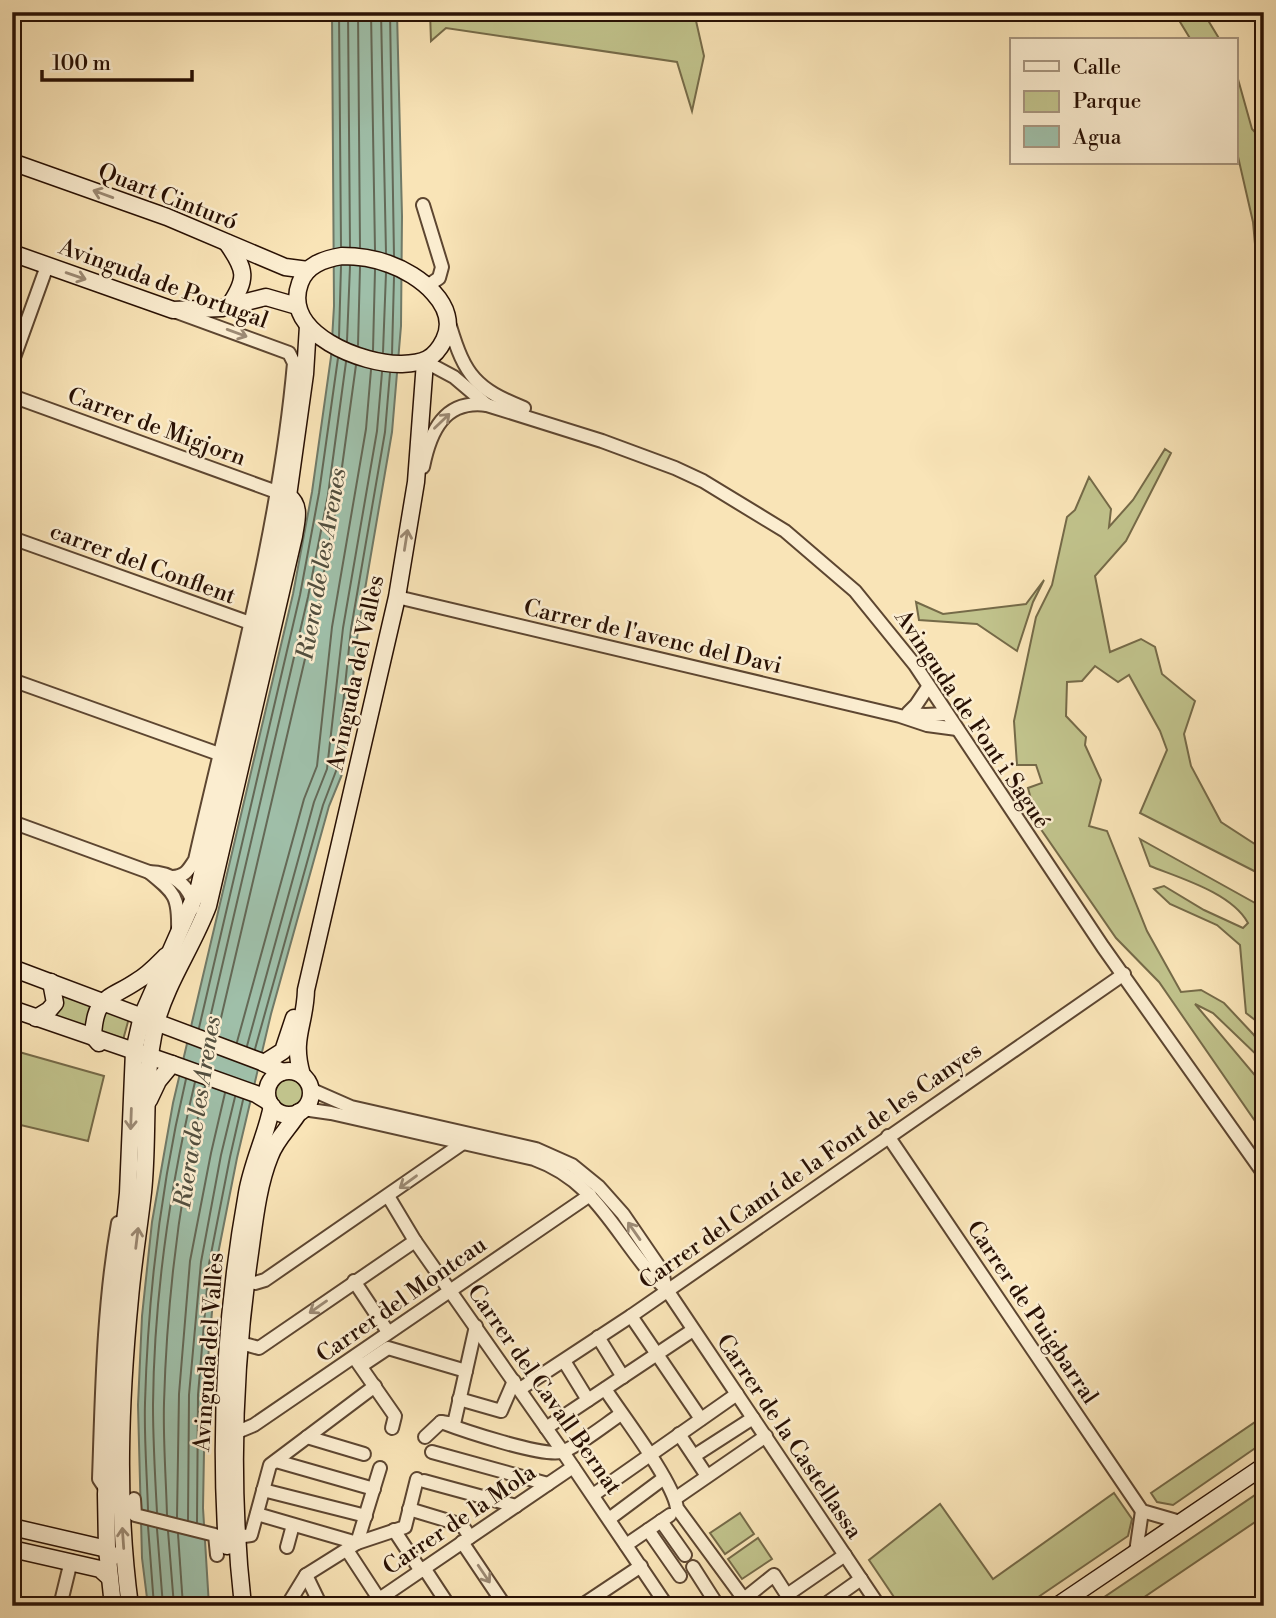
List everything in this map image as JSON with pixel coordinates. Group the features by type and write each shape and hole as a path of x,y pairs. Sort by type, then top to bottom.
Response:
{"main road":[{"name":"Quart Cinturó","path":"12,162 167,217 285,268 308,270"},
{"path":"226,242 240,263 243,276 239,292 229,306"},
{"name":"Avinguda de Portugal","path":"12,253 173,310"},
{"path":"173,310 215,309 266,297 297,306 314,331 350,353 373,361 422,362 441,347 450,326 442,303 426,287 391,264 355,256 333,258 308,270 299,286 297,306"},
{"path":"150,1019 167,994 190,903 199,887 283,494 314,331"},
{"name":"Avinguda del Vallès","path":"306,1082 296,1049 306,990 397,597 416,482 422,362"},
{"path":"132,1086 128,1070 122,1061 98,1041 94,1022 107,998 137,981 196,936 208,906 289,561 297,508 283,494"},
{"path":"130,1606 107,1549 107,1499 117,1298 128,1194 132,1086 150,1019 177,949"},
{"path":"12,968 82,993 107,998 150,1019 284,1072 306,1082 309,1100 301,1110 286,1114 265,1101 172,1064 98,1041 12,1009"},
{"path":"36,1017 55,1003 51,982"},
{"name":"Avinguda del Vallès","path":"284,1072 283,1051 306,990"},
{"path":"167,994 172,1017 184,1033"},
{"path":"263,1063 283,1051"},
{"path":"113,1606 118,1579 121,1420 130,1296 143,1189 147,1106 141,1054"},
{"path":"147,1106 158,1081 172,1064"},
{"path":"265,1101 272,1079 284,1072"},
{"name":"Avinguda del Vallès","path":"232,1606 225,1513 223,1406 229,1325 247,1191 252,1167 266,1133 265,1101"},
{"name":"Avinguda del Vallès","path":"243,1606 237,1537 247,1278 259,1195 270,1155 301,1110"},
{"name":"Avinguda del Vallès","path":"240,1431 255,1283 272,1167 270,1155"},
{"path":"1057,1606 1264,1466"},
{"path":"83,1543 97,1528 107,1499"},
{"path":"12,1527 107,1549"},
{"path":"12,1549 100,1569 118,1579"}],"street":[{"path":"424,205 442,267 439,278 426,287"},
{"path":"12,363 47,266"},
{"name":"Avinguda de Portugal","path":"173,310 289,353 294,363 283,494"},
{"path":"450,326 465,368 485,388 499,398 602,441"},
{"path":"422,362 454,377 487,405"},
{"name":"Carrer de Migjorn","path":"12,396 283,494"},
{"name":"Avinguda de Font i Sagué","path":"416,482 423,468 431,436 442,419 461,408 476,404 487,405 602,441 675,468 743,503 793,537 855,591 897,641 1030,841 1264,1174"},
{"name":"carrer del Conflent","path":"12,538 255,625"},
{"path":"255,625 269,621 282,572 289,561"},
{"name":"Carrer de l'avenc del Davi","path":"397,597 904,715 927,725 957,729"},
{"path":"255,625 265,639 257,679 258,691"},
{"path":"190,903 195,860 219,754 255,625"},
{"path":"12,680 219,754"},
{"path":"904,715 916,705 928,687"},
{"name":"Carrer de l'avenc del Davi","path":"904,715 947,713"},
{"path":"12,822 149,872 161,872 173,877 182,884 190,903"},
{"path":"173,877 182,877 195,860"},
{"path":"149,872 163,884 179,907 177,949"},
{"name":"Carrer del Camí de la Font de les Canyes","path":"517,1385 564,1361 631,1316 1124,974"},
{"name":"Carrer de la Castellassa","path":"306,1082 351,1107 519,1144 572,1165 599,1186 622,1214 662,1271 667,1290"},
{"name":"Carrer de la Castellassa","path":"301,1110 331,1113 549,1164 562,1171 590,1195 610,1217 653,1277 667,1290 879,1606"},
{"name":"Carrer de Puigbarral","path":"888,1136 1142,1511"},
{"name":"Avinguda del Vallès","path":"255,1283 265,1280 463,1143"},
{"name":"Carrer del Montcau","path":"240,1431 357,1362 388,1332 590,1195"},
{"name":"Carrer del Cavall Bernat","path":"388,1196 415,1241 593,1495 662,1604"},
{"name":"Avinguda del Vallès","path":"248,1345 259,1348 415,1241"},
{"path":"354,1281 388,1332"},
{"path":"631,1316 701,1419"},
{"path":"425,1437 441,1422 454,1423 476,1326"},
{"path":"546,1428 693,1330"},
{"path":"598,1337 622,1377"},
{"path":"392,1428 395,1416 357,1362 388,1348 466,1371"},
{"path":"564,1361 588,1400"},
{"path":"459,1399 501,1411 517,1385"},
{"path":"237,1537 251,1535 270,1465 375,1386"},
{"path":"605,1389 664,1478 676,1499 677,1508 746,1602 774,1575 791,1600 845,1555"},
{"path":"593,1495 737,1394"},
{"path":"441,1422 475,1434 550,1453 563,1452 621,1414"},
{"path":"694,1456 753,1418"},
{"path":"679,1434 707,1476"},
{"path":"676,1499 766,1436"},
{"path":"307,1437 364,1454"},
{"path":"432,1452 548,1484"},
{"path":"276,1461 374,1489"},
{"name":"Carrer de la Mola","path":"374,1602 394,1594 422,1569 573,1467"},
{"path":"374,1602 352,1547 366,1516 380,1468"},
{"path":"609,1519 664,1478"},
{"path":"287,1606 306,1576 352,1547 405,1527 420,1480 516,1506"},
{"path":"263,1490 366,1516"},
{"path":"134,1499 135,1516 215,1535 217,1555"},
{"path":"409,1508 462,1525 466,1540 505,1606"},
{"path":"1136,1552 1142,1511 1180,1522"},
{"path":"257,1514 352,1547"},
{"path":"626,1545 665,1518 685,1555"},
{"path":"287,1547 293,1525"},
{"path":"394,1530 449,1606"},
{"path":"648,1530 680,1576"},
{"path":"60,1606 71,1562"},
{"path":"580,1606 640,1566"},
{"path":"693,1567 716,1603 713,1606"},
{"path":"306,1576 321,1606"},
{"path":"823,1606 861,1579"}],"green space":[{"path":"430,12 694,12 704,56 692,111 677,62 446,28 431,41"},
{"path":"1174,12 1203,12 1219,38 1190,38"},
{"path":"1238,79 1252,129 1264,142 1264,253 1256,255 1253,222 1238,157"},
{"path":"1165,449 1171,453 1126,541 1095,576 1110,652 1141,639 1155,647 1162,674 1195,701 1184,734 1191,766 1221,822 1264,850 1264,876 1140,813 1167,750 1160,731 1129,675 1118,682 1095,666 1082,681 1067,682 1066,716 1086,737 1085,745 1101,780 1089,826 1107,831 1147,931 1181,992 1201,990 1224,1003 1264,1049 1264,1062 1213,1013 1195,1004 1264,1086 1264,1134 1159,982 1116,938 1027,809 1034,810 1028,788 1042,783 1036,765 1017,765 1014,721 1036,617 1052,585 1067,517 1075,510 1089,477 1111,509 1109,527 1133,500"},
{"path":"1044,580 1033,602 1017,651 977,624 919,620 916,602 943,614 1026,604"},
{"path":"1140,839 1264,908 1264,1027 1246,1013 1240,945 1217,925 1170,904 1154,889 1164,886 1204,910 1243,928 1248,923 1240,912 1218,895 1150,866"},
{"path":"60,990 94,1004 85,1027 50,1015"},
{"path":"109,1011 129,1018 123,1040 101,1032 99,1021"},
{"path":"12,1050 104,1076 88,1141 12,1123"},
{"path":"289,1078 300,1082 304,1093 300,1104 289,1108 278,1104 274,1093 278,1082"},
{"path":"1264,1416 1264,1442 1173,1505 1157,1502 1151,1493"},
{"path":"1264,1489 1264,1516 1131,1606 1091,1606"},
{"path":"1114,1493 1132,1519 1128,1536 1025,1606 900,1606 869,1560 940,1504 993,1579"},
{"path":"740,1513 754,1534 725,1554 710,1533"},
{"path":"758,1538 772,1559 742,1579 728,1559"}],"water":[{"name":"Riera de les Arenes","path":"332,12 397,12 402,216 401,326 392,432 358,630 343,772 329,806 271,1014 237,1158 216,1264 205,1395 203,1508 209,1606 148,1606 142,1558 138,1405 142,1316 152,1222 173,1103 293,594 312,492 331,357 334,306"}]}
